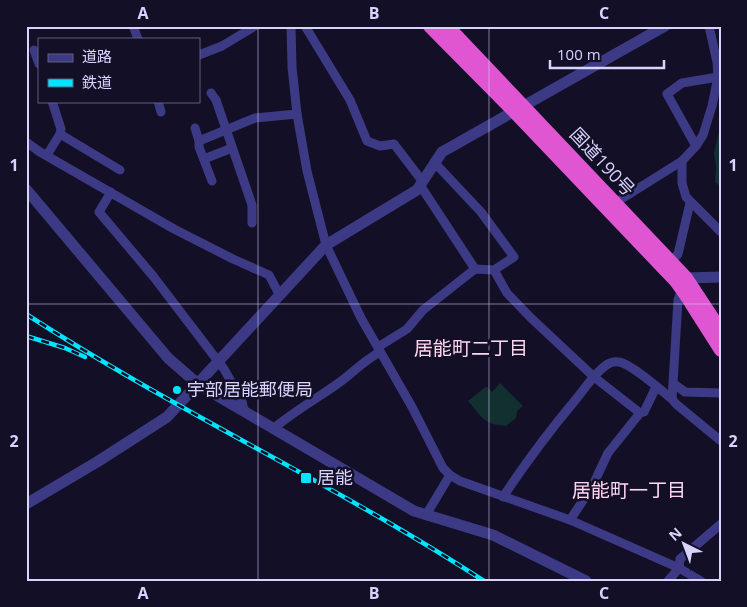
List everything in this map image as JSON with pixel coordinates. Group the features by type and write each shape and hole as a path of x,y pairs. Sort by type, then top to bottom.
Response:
{"highway":[{"name":"国道190号","path":"430,26 519,109 615,203 671,262 721,350"},
{"name":"国道190号","path":"437,26 456,51"},
{"name":"国道190号","path":"447,26 519,109 681,282 721,331"}],"street":[{"path":"133,26 138,38"},
{"path":"200,55 222,46 255,26"},
{"path":"292,26 292,67 297,114 307,171 326,245 343,283 412,407 443,468 460,481 570,520 679,568 701,581"},
{"path":"305,26 350,100 367,141 380,146 394,144 475,269"},
{"path":"26,504 162,421 181,404 326,245 405,197 421,184 442,152 665,26"},
{"path":"615,203 682,160 696,146 703,135 718,77 717,62 709,26"},
{"path":"34,50 38,61"},
{"path":"696,146 666,94 682,83 718,77"},
{"path":"211,93 216,100 252,205 252,223"},
{"path":"47,155 61,129 52,102"},
{"path":"158,102 161,112"},
{"path":"200,141 255,118 297,114"},
{"path":"195,128 200,141 199,147 212,180"},
{"path":"60,134 120,170"},
{"path":"26,142 174,229 269,275 280,294"},
{"path":"204,159 232,148"},
{"path":"682,160 683,190 686,197 721,232"},
{"path":"273,429 285,418 346,378 379,349 407,329 423,310 475,269 494,270 514,257 481,212 434,162"},
{"path":"26,188 168,358 199,384 400,504 426,515 493,534 586,581"},
{"path":"111,192 99,212 154,276 218,363 242,401 244,412"},
{"path":"671,262 678,254 690,203"},
{"path":"494,270 507,293 517,304 594,377 640,413"},
{"path":"672,399 678,300 681,282 721,277"},
{"path":"504,497 535,450 594,377 603,367 611,362 620,362 656,387 721,440"},
{"path":"674,384 686,392 721,393"},
{"path":"570,520 592,487 608,453 640,413 644,412 656,387"},
{"path":"426,515 450,475"},
{"path":"668,581 679,568 680,559 721,524"}],"green space":[{"path":"721,123 721,187 715,182 716,167 714,153"},
{"path":"500,383 523,406 517,411 516,418 506,426 488,422 468,401 484,388 487,387 492,392"}],"railway":[{"path":"26,314 139,383 371,512 484,581"},
{"path":"26,336 65,348 85,357"}],"place":[{"name":"宇部居能郵便局","path":"177,390"},
{"name":"居能","path":"306,478"}],"district":[{"name":"居能町二丁目","path":"471,348"},
{"name":"居能町一丁目","path":"629,490"}]}
